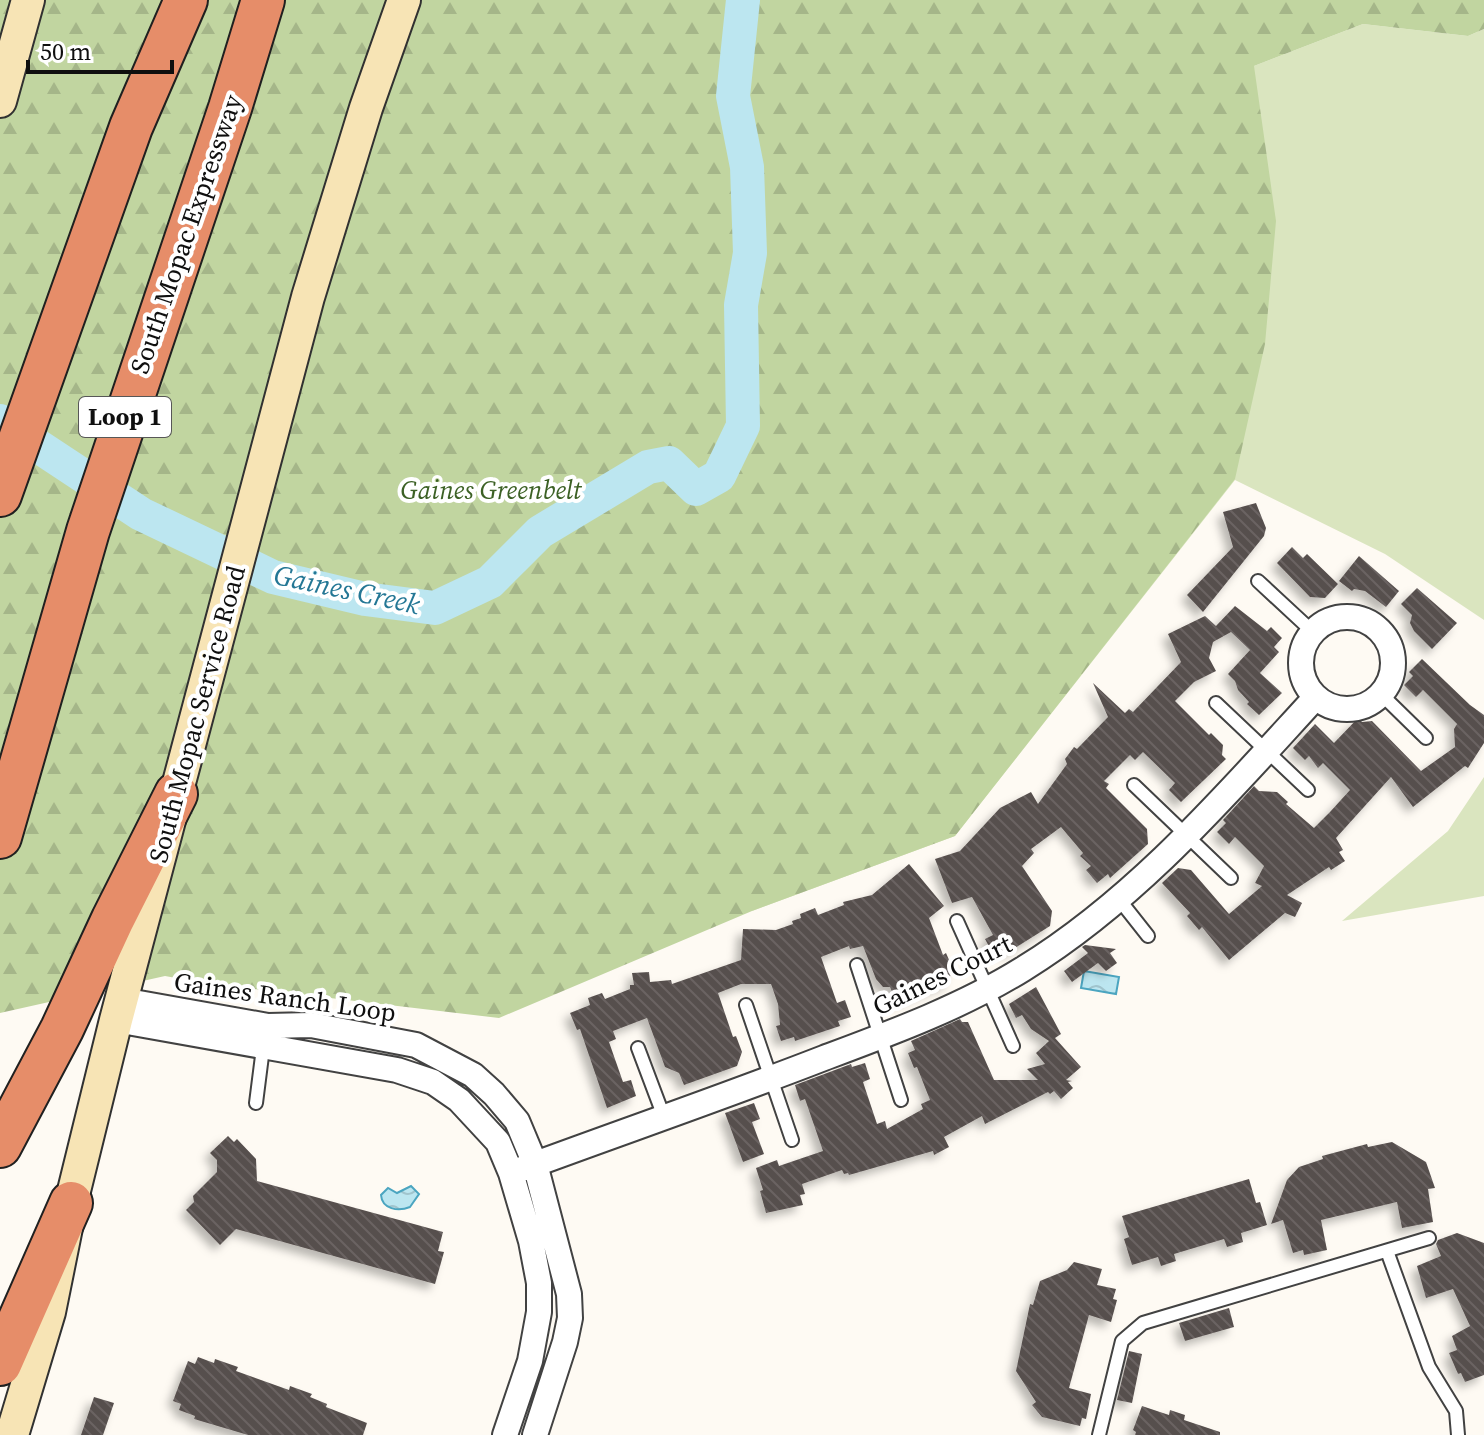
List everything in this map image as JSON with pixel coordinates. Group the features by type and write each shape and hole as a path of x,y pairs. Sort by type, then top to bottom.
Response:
{"highway":[{"path":"158,64 171,0"},
{"path":"0,495 131,127 186,0"},
{"name":"South Mopac Expressway","path":"0,837 42,685 112,457 216,151 263,0"},
{"path":"230,108 284,0"},
{"path":"0,1146 62,1029 176,794"},
{"path":"0,1364 71,1203"}],"main road":[{"path":"0,101 28,0"},
{"name":"South Mopac Service Road","path":"12,1435 49,1312 71,1203 119,1010 308,297 366,108 404,0"}],"street":[{"path":"1341,617 1357,618 1372,624 1391,649 1393,665 1390,681 1381,694 1356,709 1328,706 1315,698 1301,673 1305,644 1313,632 1325,622 1341,617"},
{"name":"Gaines Court","path":"511,1173 880,1037 1023,969 1090,922 1160,863 1315,698"},
{"name":"Gaines Ranch Loop","path":"119,1010 266,1037 397,1070 433,1082 459,1100 481,1121 498,1142 511,1173 531,1241 539,1283 539,1312 530,1361 505,1435"},
{"name":"Gaines Ranch Loop","path":"266,1037 311,1025 416,1045 473,1075 517,1121 535,1164 569,1294 570,1318 558,1370 535,1435"}],"lane":[{"path":"1258,581 1313,632"},
{"path":"1381,694 1426,738"},
{"path":"1216,703 1308,790"},
{"path":"1134,785 1231,878"},
{"path":"1118,898 1148,936"},
{"path":"957,921 1013,1046"},
{"path":"857,965 901,1100"},
{"path":"746,1005 792,1140"},
{"path":"256,1103 266,1037"},
{"path":"638,1048 664,1117"},
{"path":"1099,1435 1122,1341 1143,1323 1429,1238"},
{"path":"1387,1251 1429,1367 1456,1411 1458,1435"}],"green space":[{"name":"Gaines Greenbelt","path":"0,0 1484,0 1484,29 1468,36 1363,24 1254,66 1276,221 1265,344 1235,479 955,836 752,911 499,1018 165,976 0,1013"},
{"path":"1363,24 1468,36 1484,29 1484,620 1385,554 1235,480 955,836 752,911 1254,66"},
{"path":"1484,777 1484,896 1342,921 1448,831"}],"water":[{"path":"1084,971 1119,977 1116,994 1081,988"},
{"path":"411,1186 419,1194 410,1207 391,1208 382,1200 381,1195 388,1188 397,1193"}],"building":[{"path":"1256,503 1266,528 1264,536 1203,612 1187,595 1233,547 1223,512"},
{"path":"1292,547 1303,558 1307,554 1338,584 1325,598 1310,597 1277,563"},
{"path":"1359,556 1399,591 1386,607 1365,591 1352,591 1339,581"},
{"path":"1417,588 1457,623 1432,649 1414,631 1410,623 1412,615 1401,604"},
{"path":"1235,606 1267,631 1271,627 1282,638 1274,647 1279,652 1260,673 1282,693 1259,715 1247,704 1249,702 1228,674 1250,650 1231,632 1213,642 1209,658 1216,671 1194,682 1175,701 1223,745 1222,755 1226,759 1181,802 1169,790 1175,783 1143,752 1135,760 1130,755 1104,781 1109,784 1106,788 1147,829 1148,844 1110,878 1108,874 1097,883 1086,870 1091,866 1080,856 1083,853 1061,827 1031,849 1034,853 1022,866 1052,911 1050,926 1007,953 1004,948 993,954 985,939 993,935 972,897 952,903 935,859 960,851 1000,808 1031,792 1038,804 1067,764 1065,759 1074,747 1077,749 1108,717 1093,683 1125,713 1129,709 1133,712 1181,662 1168,634 1205,616 1216,626"},
{"path":"1422,659 1484,715 1484,743 1468,768 1465,766 1413,807 1391,777 1336,838 1345,861 1331,870 1329,867 1287,895 1302,903 1295,917 1285,913 1229,960 1202,927 1199,930 1187,916 1190,913 1162,883 1178,868 1191,870 1229,914 1262,886 1255,883 1264,866 1235,837 1229,844 1217,832 1226,823 1223,820 1254,786 1259,791 1277,792 1314,828 1350,790 1323,763 1318,768 1309,756 1305,760 1293,748 1315,724 1334,743 1358,718 1362,722 1372,721 1421,771 1455,747 1454,729 1457,724 1423,690 1416,697 1404,685 1413,676 1409,672"},
{"path":"909,864 944,906 929,918 943,955 946,953 953,969 950,982 897,1002 890,987 883,987 876,979 863,946 850,949 849,946 821,957 837,1003 845,1000 851,1017 838,1021 840,1026 795,1041 794,1037 781,1041 776,1026 780,1025 778,1004 771,984 741,984 718,993 733,1037 736,1036 742,1052 737,1066 684,1085 679,1073 665,1067 647,1018 613,1031 616,1039 609,1042 623,1082 631,1080 636,1096 607,1108 580,1029 577,1030 570,1013 590,1005 588,998 602,993 605,999 630,989 630,985 634,985 632,973 649,972 650,982 671,980 672,984 741,960 743,929 776,930 793,924 792,921 801,918 800,914 815,908 818,915 844,905 843,902 872,895"},
{"path":"1082,947 1116,949 1110,953 1117,963 1106,971 1098,963 1072,982 1064,971 1088,953"},
{"path":"1036,987 1061,1034 1055,1038 1081,1067 1066,1080 1072,1081 1068,1082 1073,1088 1061,1099 1054,1091 1048,1092 985,1124 982,1116 944,1137 949,1147 934,1155 933,1151 849,1175 842,1170 802,1184 805,1194 800,1195 803,1205 766,1213 756,1168 777,1160 779,1166 823,1151 805,1099 800,1101 795,1085 851,1064 852,1067 865,1063 870,1079 863,1082 877,1124 885,1121 887,1129 923,1109 921,1104 930,1100 908,1053 915,1050 911,1041 960,1019 968,1022 994,1080 1038,1080 1027,1069 1045,1064 1036,1053 1049,1041 1031,1029 1022,1015 1016,1018 1009,1004"},
{"path":"754,1103 760,1119 752,1122 764,1154 743,1162 725,1113"},
{"path":"228,1136 234,1142 237,1139 256,1159 257,1181 443,1232 438,1251 444,1252 435,1284 236,1229 220,1245 186,1210 194,1202 193,1196 217,1172 217,1160 210,1153"},
{"path":"1392,1142 1426,1162 1435,1188 1428,1189 1433,1222 1402,1228 1397,1202 1321,1220 1327,1250 1304,1255 1303,1250 1293,1253 1283,1220 1271,1224 1287,1180 1299,1167 1323,1159 1322,1156 1367,1144 1368,1147"},
{"path":"1249,1179 1267,1225 1241,1233 1243,1242 1227,1247 1224,1239 1174,1254 1176,1261 1161,1266 1158,1257 1132,1265 1124,1239 1129,1237 1122,1216"},
{"path":"1457,1233 1484,1243 1484,1375 1465,1382 1449,1353 1457,1350 1452,1336 1470,1326 1453,1289 1426,1298 1417,1266 1441,1256 1436,1244 1438,1240"},
{"path":"1074,1262 1102,1269 1097,1285 1116,1289 1113,1299 1117,1300 1111,1322 1089,1315 1069,1388 1091,1394 1086,1419 1082,1418 1080,1426 1042,1417 1032,1405 1036,1402 1016,1371 1030,1304 1033,1305 1040,1281 1067,1270"},
{"path":"1229,1308 1234,1327 1185,1341 1179,1323"},
{"path":"1129,1351 1142,1354 1132,1403 1117,1400"},
{"path":"198,1357 214,1363 215,1359 238,1367 236,1371 289,1390 290,1386 312,1394 310,1397 327,1404 326,1407 367,1423 363,1435 248,1435 194,1419 195,1416 179,1410 181,1404 173,1401 188,1361 195,1364"},
{"path":"94,1397 114,1403 103,1435 81,1435"},
{"path":"1142,1406 1169,1415 1170,1410 1185,1415 1184,1420 1220,1432 1220,1435 1135,1435 1133,1430"}],"waterway":[{"name":"Gaines Creek","path":"0,421 141,514 273,577 365,599 435,608 490,582 540,532 648,467 669,463 696,489 719,476 743,426 741,305 750,253 747,167 733,96 743,0"}]}
